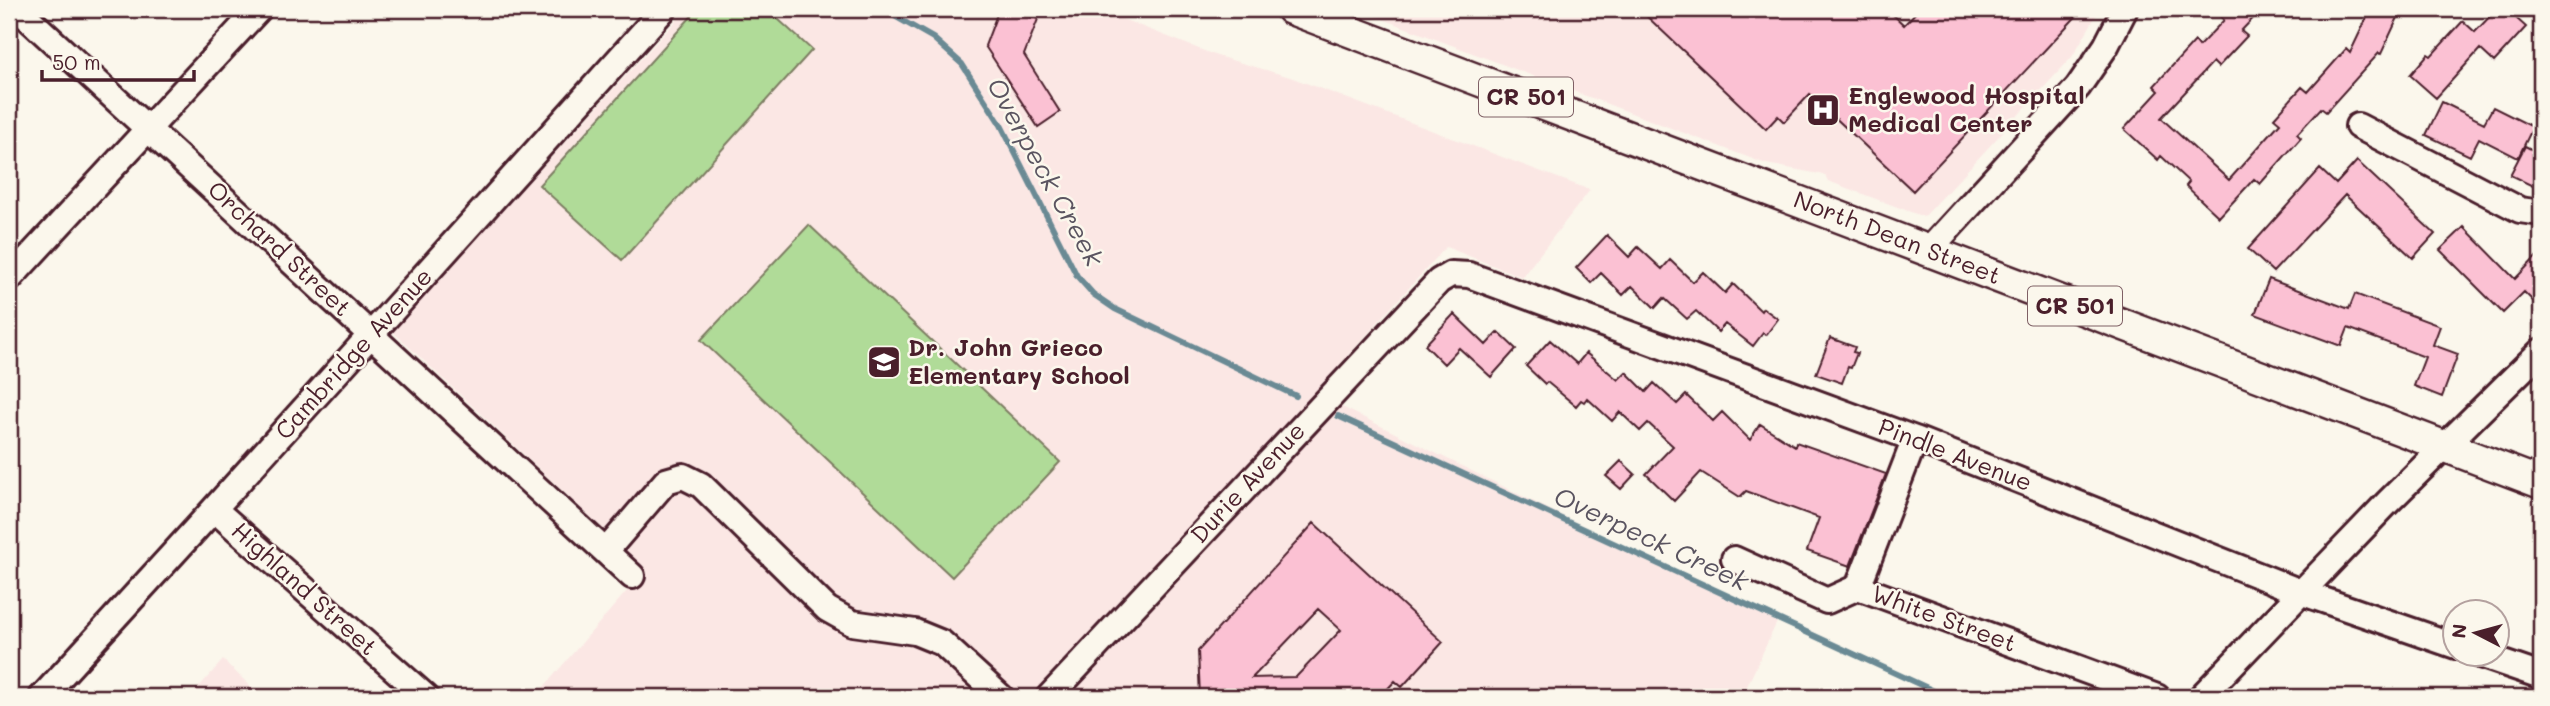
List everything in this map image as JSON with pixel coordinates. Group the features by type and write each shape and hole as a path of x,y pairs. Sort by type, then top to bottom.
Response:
{"main road":[{"name":"North Dean Street","path":"1291,9 2541,483"}],"street":[{"name":"Orchard Street","path":"18,9 632,576"},
{"path":"9,279 259,9"},
{"name":"Cambridge Avenue","path":"42,697 664,9"},
{"path":"1928,251 2078,87 2106,46 2125,9"},
{"path":"2358,126 2520,211 2541,213"},
{"name":"Pindle Avenue","path":"1451,274 1469,275 1915,439 2303,593 2442,641"},
{"name":"Durie Avenue","path":"1049,697 1438,281 1451,274"},
{"path":"2201,697 2443,447 2541,351"},
{"path":"1858,587 1915,439"},
{"path":"606,551 666,481 683,477 701,485 827,609 852,623 915,632 942,643 1001,697"},
{"name":"Highland Street","path":"214,509 426,697"},
{"name":"White Street","path":"1734,559 1827,601 1858,587 2157,697"},
{"path":"2512,666 2541,676"}],"shaded area":[{"name":"Dr. John Grieco Elementary School","path":"687,9 1097,9 1217,56 1290,77 1590,190 1522,277 1446,247 1314,393 1777,622 1742,697 535,697 646,569 392,331"},
{"name":"Englewood Hospital Medical Center","path":"1356,9 2100,9 2072,57 1924,217 1828,181 1825,175 1766,164"},
{"path":"223,660 262,697 190,697"}],"green space":[{"path":"698,9 767,9 812,50 622,260 539,185"},
{"path":"809,225 1060,462 952,577 701,340"}],"building":[{"path":"999,9 1011,9 1038,19 1024,55 1060,112 1038,127 985,46"},
{"path":"1639,9 1887,9 1904,25 1919,9 2083,9 1913,191 1810,94 1784,122 1778,116 1766,129"},
{"path":"2212,9 2262,9 2241,31 2247,36 2218,67 2213,62 2161,118 2229,180 2280,123 2274,118 2302,87 2308,92 2346,49 2350,53 2371,9 2402,9 2381,54 2379,53 2326,112 2321,108 2297,134 2301,138 2260,184 2254,179 2219,217 2186,186 2189,182 2161,156 2158,160 2124,129 2159,91 2154,86 2195,41 2199,46 2224,20"},
{"path":"2497,9 2506,9 2526,27 2494,62 2480,49 2436,98 2410,75 2463,21 2475,32"},
{"path":"2442,102 2484,123 2493,107 2533,127 2518,158 2479,138 2470,156 2426,135"},
{"path":"2525,146 2541,154 2541,190 2510,175"},
{"path":"2357,161 2435,234 2413,258 2345,195 2273,272 2248,249 2320,169 2336,184"},
{"path":"2464,227 2515,279 2541,252 2541,309 2524,292 2503,313 2440,250"},
{"path":"1607,235 1629,257 1638,247 1662,269 1670,260 1693,282 1703,272 1725,293 1733,284 1761,311 1763,308 1778,319 1753,346 1725,324 1718,332 1696,311 1687,319 1664,298 1655,308 1632,286 1623,295 1601,273 1591,283 1576,268"},
{"path":"2269,279 2349,309 2355,294 2440,326 2433,345 2458,354 2442,397 2414,386 2425,357 2348,328 2341,346 2255,314"},
{"path":"1454,314 1486,345 1498,332 1516,349 1491,377 1459,348 1444,364 1425,345"},
{"path":"1830,338 1855,347 1853,352 1857,353 1842,383 1816,374"},
{"path":"1550,340 1577,364 1586,353 1618,380 1626,372 1646,392 1654,383 1677,404 1686,395 1713,421 1722,412 1750,440 1760,424 1795,446 1796,442 1886,474 1850,566 1807,551 1819,518 1746,491 1740,497 1701,472 1674,501 1646,474 1673,446 1648,423 1640,431 1620,412 1612,421 1587,398 1576,406 1547,382 1545,384 1526,366"},
{"path":"1621,461 1635,474 1621,489 1606,476"},
{"path":"1314,523 1443,642 1402,687 1395,681 1380,697 1200,697 1198,651","holes":["1318,609 1341,630 1296,677 1252,678"]}],"waterway":[{"name":"Overpeck Creek","path":"882,9 933,38 962,64 1001,125 1077,276 1093,294 1115,309 1296,396"},
{"name":"Overpeck Creek","path":"1338,416 1947,697"}],"place":[{"name":"Englewood Hospital Medical Center","path":"1823,110"},
{"name":"Dr. John Grieco Elementary School","path":"884,362"}]}
